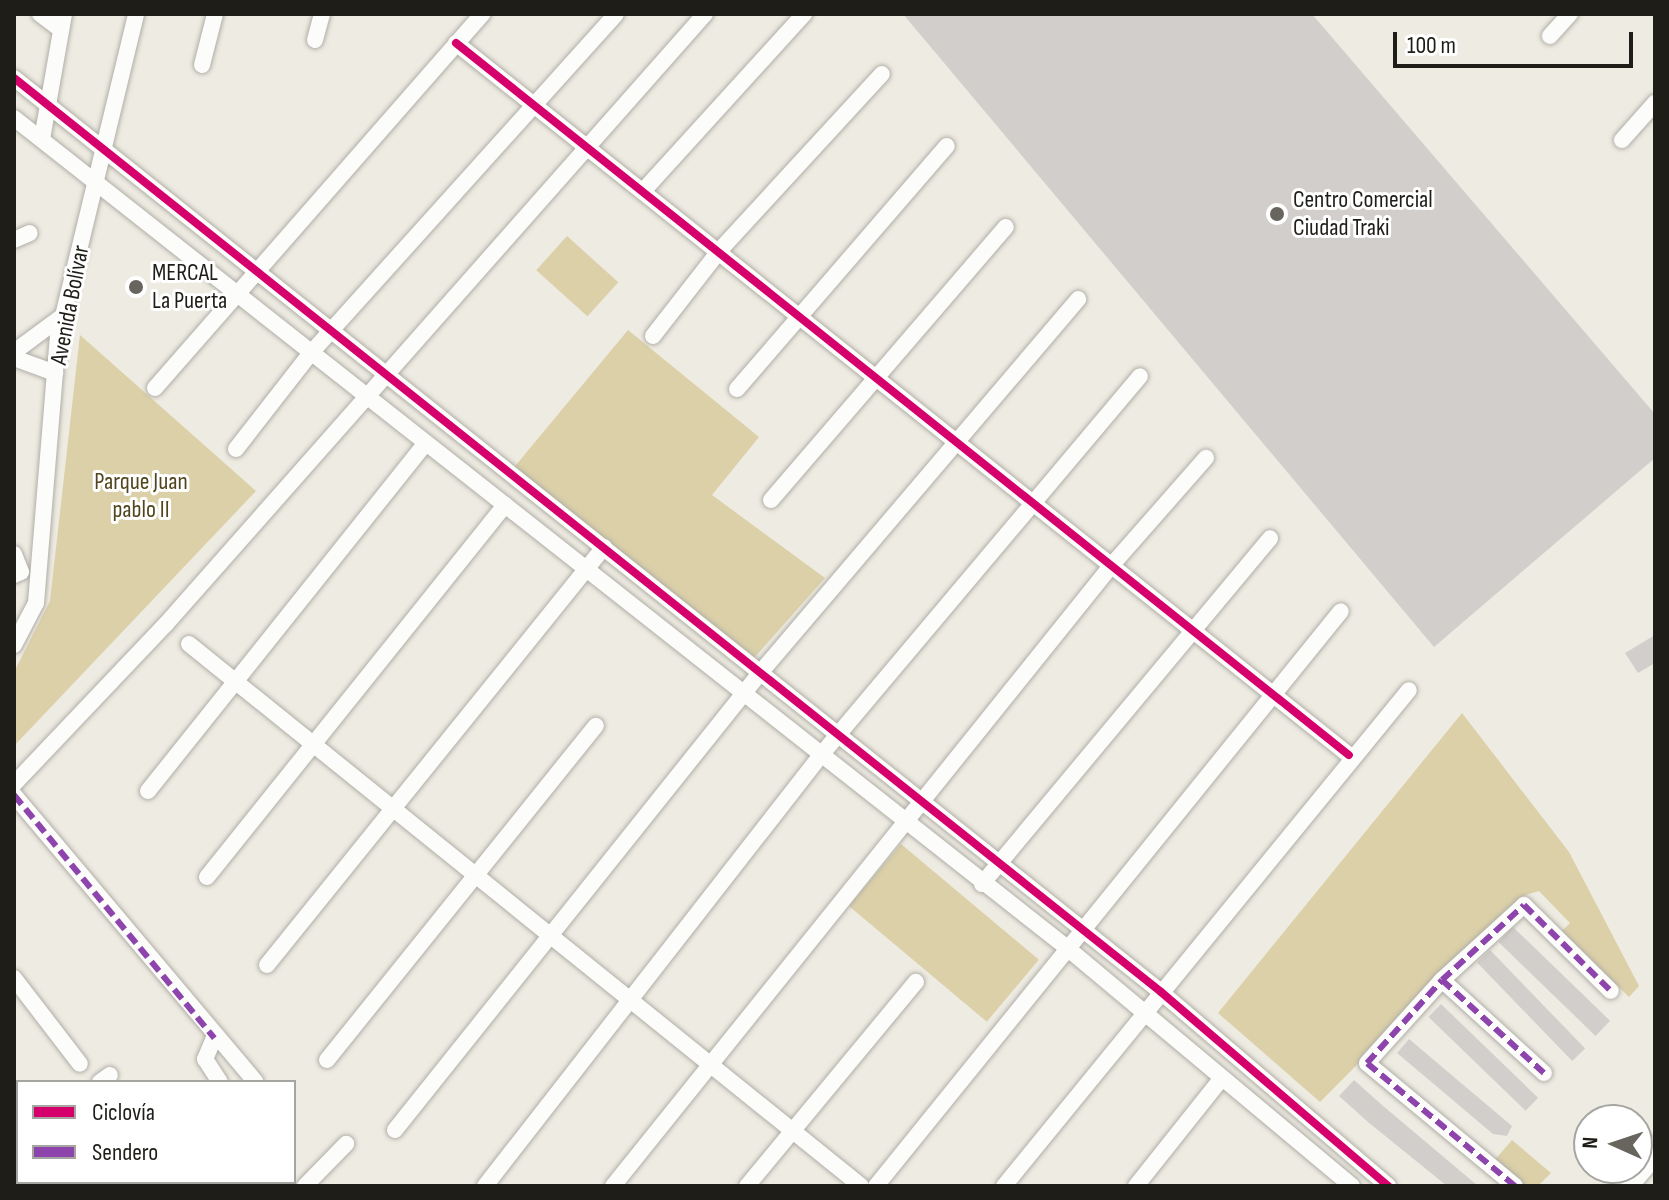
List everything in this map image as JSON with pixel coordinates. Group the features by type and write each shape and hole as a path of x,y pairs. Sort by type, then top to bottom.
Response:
{"highway":[{"path":"1624,1186 1655,1150"}],"street":[{"path":"40,14 62,22 42,139"},
{"name":"Avenida Bolívar","path":"14,645 36,603 55,373 64,315 136,14"},
{"path":"202,65 215,14"},
{"path":"315,40 322,14"},
{"path":"155,388 234,292 482,14"},
{"path":"236,449 310,354 616,14"},
{"path":"14,784 366,398 705,14"},
{"path":"644,190 804,14"},
{"path":"1550,36 1570,14"},
{"path":"456,43 720,250 1189,630 1274,690 1349,755"},
{"path":"653,336 720,250 882,74"},
{"path":"14,78 105,148 253,272 604,547 1161,992 1388,1186"},
{"path":"1622,140 1655,103"},
{"path":"14,118 424,445 505,505 982,884 1066,947 1140,1012 1352,1186"},
{"path":"737,389 796,312 947,146"},
{"path":"771,500 875,375 1006,227"},
{"path":"14,240 30,233"},
{"path":"395,1130 760,673 955,439 1078,299"},
{"path":"55,373 14,355 64,315"},
{"path":"485,1186 821,755 839,737 1031,500 1140,376"},
{"path":"148,791 424,445"},
{"path":"613,1186 1111,566 1206,458"},
{"path":"207,877 505,505"},
{"path":"982,884 1002,864 1189,630 1270,538"},
{"path":"267,965 604,547"},
{"path":"14,554 21,572 14,575"},
{"path":"876,1186 1079,928 1341,611"},
{"path":"189,644 474,876 793,1128 861,1186"},
{"path":"1004,1186 1140,1012 1161,992 1349,755 1409,690"},
{"path":"327,1060 596,726"},
{"path":"14,795 214,1038 254,1080"},
{"path":"1515,1186 1367,1063 1442,980 1524,905 1611,991"},
{"path":"14,978 80,1064"},
{"path":"1442,980 1544,1073"},
{"path":"747,1186 916,982"},
{"path":"214,1038 205,1059 219,1080"},
{"path":"1136,1186 1221,1079"},
{"path":"305,1186 346,1144"}],"green space":[{"path":"567,236 618,282 587,316 536,270"},
{"path":"628,330 759,437 712,495 825,578 755,657 511,471"},
{"name":"Parque Juan pablo II","path":"80,335 256,491 14,746 14,672 50,601"},
{"path":"1462,713 1569,852 1639,986 1629,997 1562,931 1570,923 1539,891 1526,895 1320,1102 1218,1013"},
{"path":"901,844 1039,960 987,1022 849,906"},
{"path":"1512,1140 1551,1173 1538,1186 1523,1186 1494,1161"}],"building":[{"name":"Centro Comercial Ciudad Traki","path":"903,14 1312,14 1655,414 1655,458 1434,647"},
{"path":"1655,635 1655,663 1638,673 1625,653"},
{"path":"1513,927 1610,1021 1596,1036 1498,942"},
{"path":"1490,950 1585,1049 1572,1061 1477,963"},
{"path":"1441,1004 1538,1098 1526,1111 1428,1017"},
{"path":"1409,1039 1512,1126 1507,1136 1493,1134 1397,1053"},
{"path":"1354,1080 1478,1186 1447,1186 1368,1122 1339,1096"}],"marked path":[{"path":"14,795 214,1038"},
{"path":"1515,1186 1367,1063 1442,980 1524,905 1611,991"},
{"path":"1442,980 1544,1073"}],"cycle path":[{"path":"456,43 1349,755"},
{"path":"14,78 1161,992 1388,1186"}],"place":[{"name":"Centro Comercial Ciudad Traki","path":"1277,214"},
{"name":"MERCAL La Puerta","path":"136,287"}]}
